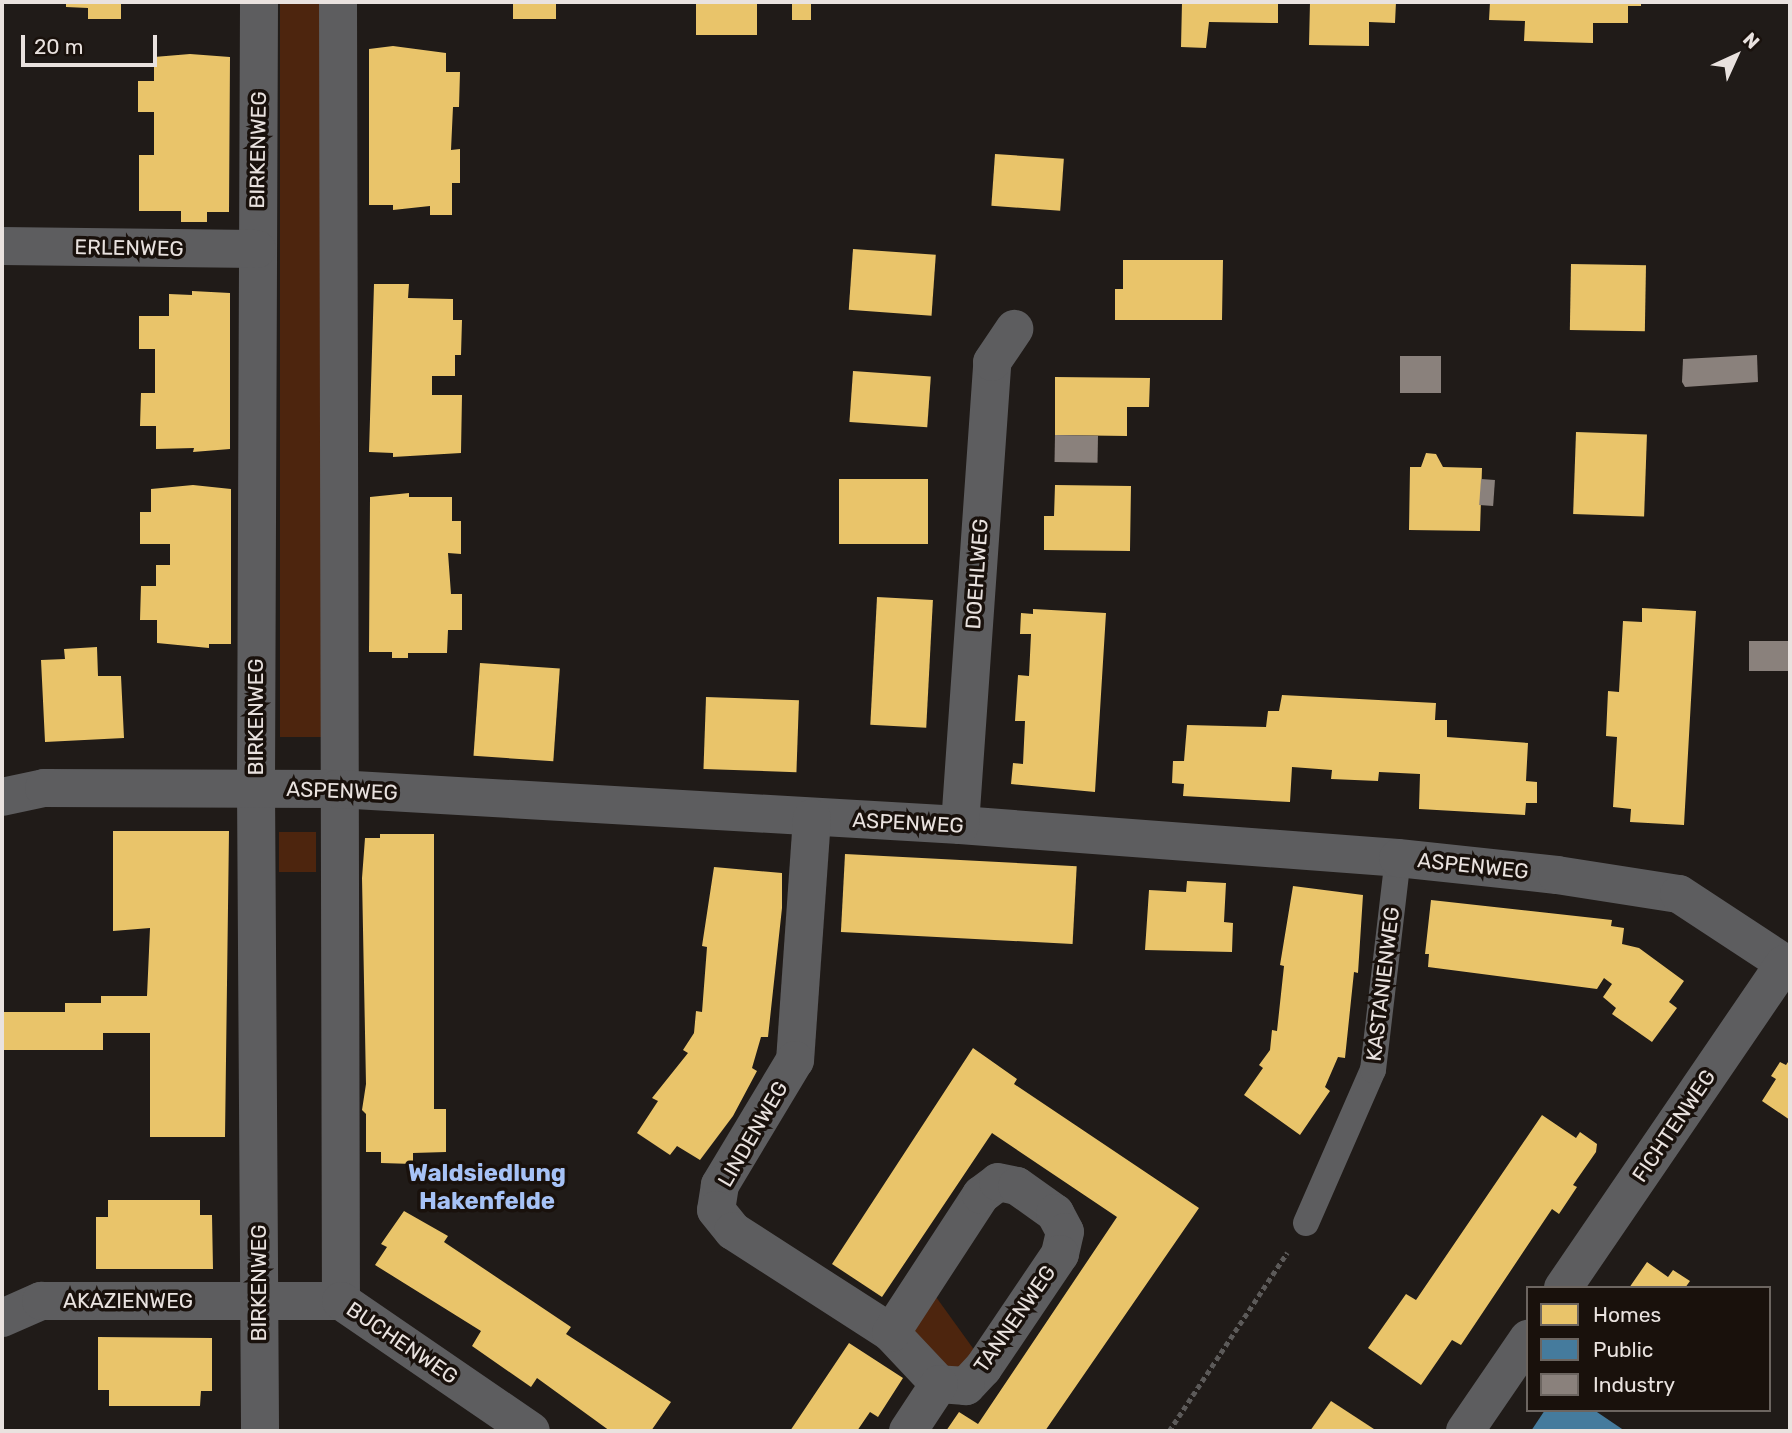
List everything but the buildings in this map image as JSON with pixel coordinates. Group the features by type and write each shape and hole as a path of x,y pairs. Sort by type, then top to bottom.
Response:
{"street":[{"name":"BIRKENWEG","path":"259,2 256,788 260,1431"},
{"path":"338,2 337,789 341,1301"},
{"name":"ERLENWEG","path":"2,246 257,249"},
{"name":"DOEHLWEG","path":"960,825 992,362 1014,329"},
{"name":"ASPENWEG","path":"2,797 44,788 337,789 960,825 1398,858 1557,875 1679,894 1787,965"},
{"name":"LINDENWEG","path":"812,818 795,1060 720,1185 716,1210 733,1231 891,1333 939,1384"},
{"name":"FICHTENWEG","path":"1564,1286 1787,965"},
{"name":"TANNENWEG","path":"891,1333 981,1195 998,1182 1017,1186 1055,1213 1065,1232 1060,1254 1006,1334 966,1386 939,1384"},
{"name":"BUCHENWEG","path":"259,1298 341,1301 486,1419 531,1431"},
{"name":"AKAZIENWEG","path":"2,1318 41,1301 259,1298"},
{"path":"1465,1431 1526,1342"},
{"path":"908,1431 939,1384"}],"lane":[{"name":"KASTANIENWEG","path":"1307,1223 1373,1070 1398,858"}],"path":[{"path":"1169,1431 1307,1223"}],"shaded area":[{"path":"280,2 323,2 323,737 280,737"},
{"path":"279,832 316,832 316,872 279,872"},
{"path":"931,1290 980,1358 963,1381 907,1330"}],"district":[{"name":"Waldsiedlung Hakenfelde","path":"487,1188"}]}
